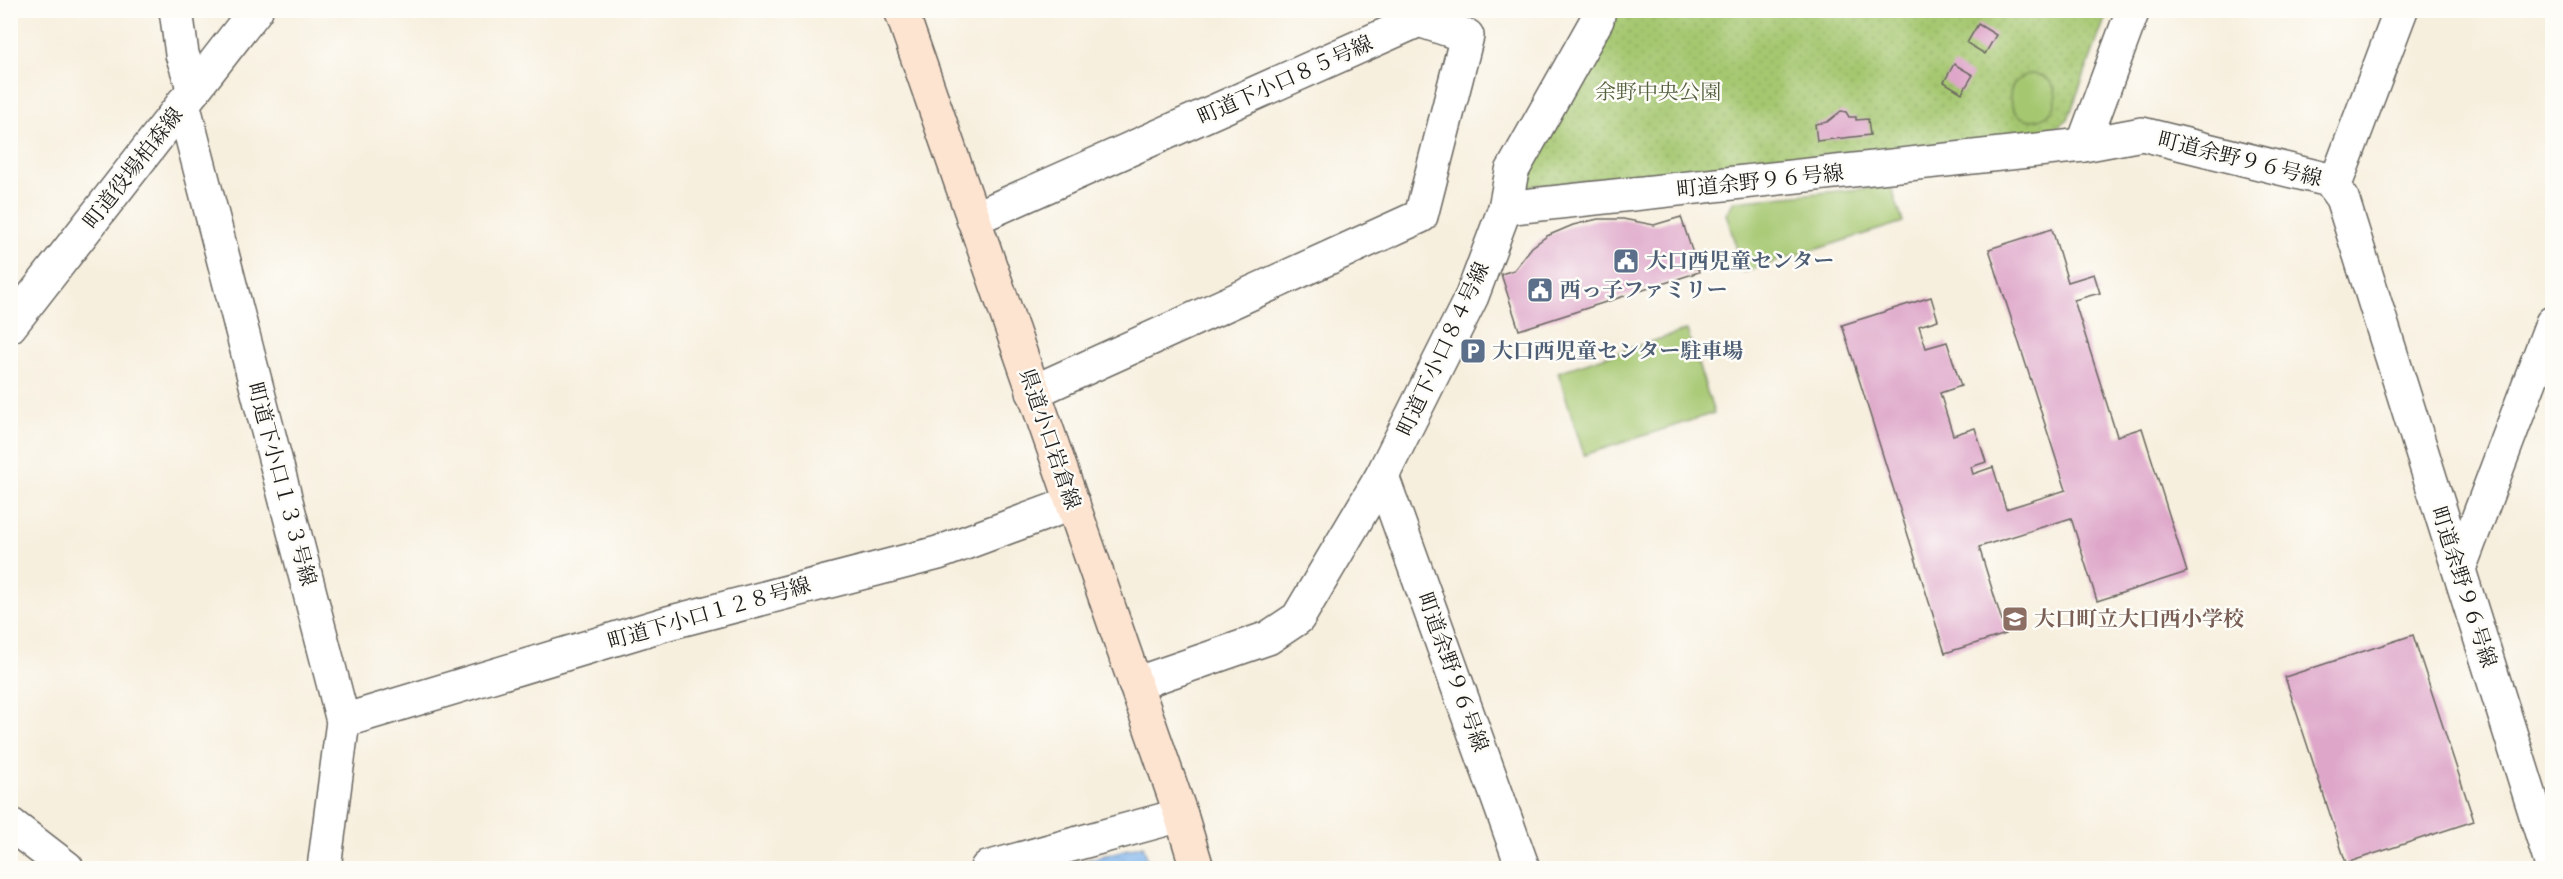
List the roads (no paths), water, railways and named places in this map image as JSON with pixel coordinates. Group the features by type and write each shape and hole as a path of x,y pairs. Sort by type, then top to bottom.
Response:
{"main road":[{"name":"県道小口岩倉線","path":"901,10 1181,815 1197,868"}],"street":[{"name":"町道下小口１３３号線","path":"176,10 188,96 344,721 324,868"},
{"name":"町道役場柏森線","path":"10,326 256,10"},
{"name":"町道下小口８４号線","path":"1135,684 1268,638 1287,628 1298,618 1382,476 1472,296 1505,208 1512,171 1597,20 1599,10"},
{"path":"2083,145 2133,10"},
{"path":"2335,185 2401,10"},
{"name":"町道下小口８５号線","path":"973,219 1419,20 1467,36 1421,216 1033,392"},
{"name":"町道余野９６号線","path":"1505,208 2083,145 2142,134 2323,176 2335,185 2342,198 2553,866"},
{"path":"2458,569 2553,323"},
{"name":"町道余野９６号線","path":"1382,476 1523,868"},
{"name":"町道下小口１２８号線","path":"344,721 668,623 938,553 1072,503"},
{"path":"987,868 1181,815"},
{"path":"10,824 67,868"}],"water":[{"path":"1143,845 1150,868 1058,868"}],"place":[{"name":"大口西児童センター","path":"1626,261"},
{"name":"西っ子ファミリー","path":"1540,290"},
{"name":"大口西児童センター駐車場","path":"1473,351"},
{"name":"大口町立大口西小学校","path":"2015,619"}],"park label":[{"name":"余野中央公園","path":"1658,92"}]}
